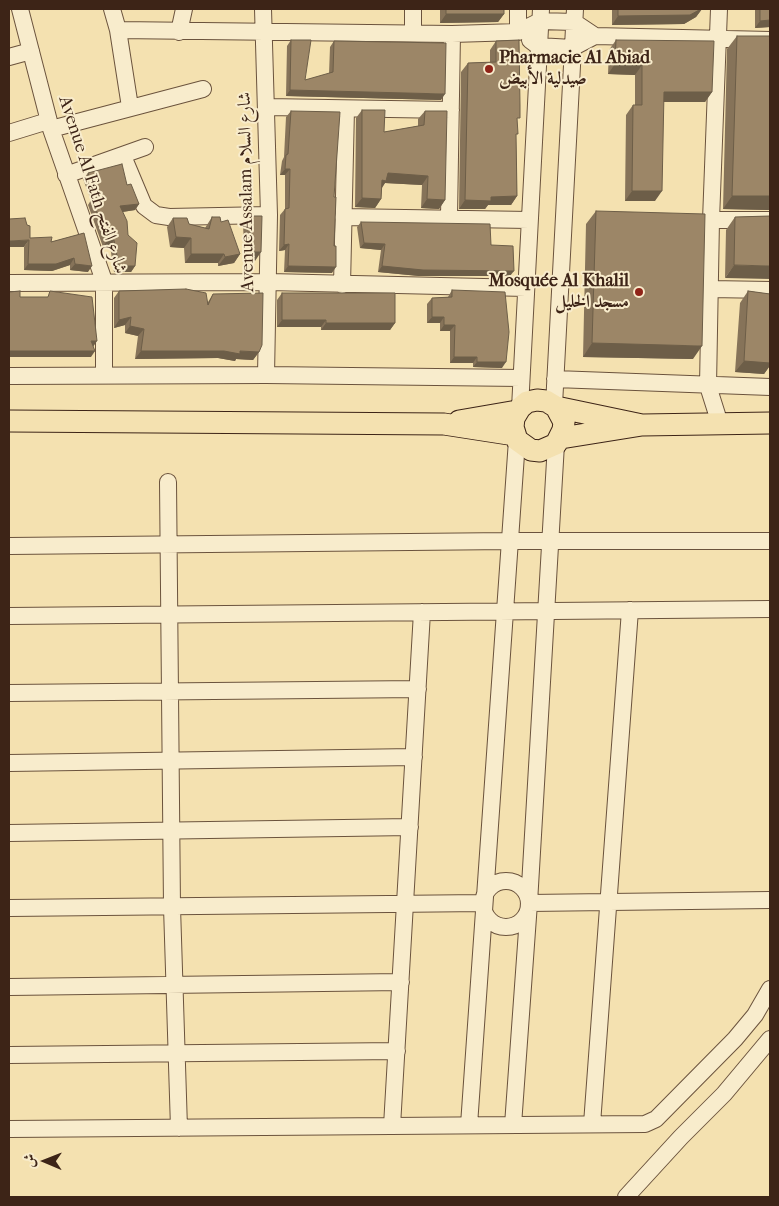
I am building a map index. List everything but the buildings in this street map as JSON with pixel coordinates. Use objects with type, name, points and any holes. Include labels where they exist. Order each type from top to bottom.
[{"type":"main road","points":[[516,438],[514,418],[519,409],[527,402],[537,400],[555,406],[642,425]]},
{"type":"main road","points":[[9,421],[444,424],[516,438],[531,450],[549,449],[558,441],[564,422],[555,406]]},
{"type":"main road","points":[[444,424],[519,409]]},
{"type":"main road","points":[[558,441],[642,425],[770,423]]},
{"type":"street","name":"Avenue Al Fath شارع الفتح","points":[[20,9],[50,125],[104,281],[104,375]]},
{"type":"street","points":[[112,9],[118,30],[130,107]]},
{"type":"street","points":[[179,32],[184,9]]},
{"type":"street","name":"Avenue Assalam شارع السلام","points":[[263,9],[269,215],[266,375]]},
{"type":"street","points":[[413,9],[413,33]]},
{"type":"street","points":[[518,9],[518,32]]},
{"type":"street","points":[[719,9],[711,220],[708,386],[720,424]]},
{"type":"street","points":[[118,30],[452,34],[518,32],[540,15],[574,15],[595,36]]},
{"type":"street","points":[[519,409],[540,15]]},
{"type":"street","points":[[555,406],[574,15]]},
{"type":"street","points":[[518,32],[538,46],[572,48],[595,36],[770,40]]},
{"type":"street","points":[[449,217],[452,34]]},
{"type":"street","points":[[9,57],[31,51]]},
{"type":"street","points":[[9,133],[203,89]]},
{"type":"street","points":[[267,107],[451,110]]},
{"type":"street","points":[[342,285],[346,109]]},
{"type":"street","points":[[66,175],[145,147]]},
{"type":"street","points":[[123,156],[144,206],[156,215],[169,217],[269,215]]},
{"type":"street","points":[[343,217],[449,217],[529,220]]},
{"type":"street","points":[[711,220],[770,220]]},
{"type":"street","points":[[9,283],[104,281],[269,282],[526,288]]},
{"type":"street","points":[[710,289],[770,290]]},
{"type":"street","points":[[9,376],[266,375],[521,378]]},
{"type":"street","points":[[556,379],[770,387]]},
{"type":"street","points":[[469,1125],[516,438]]},
{"type":"street","points":[[513,1125],[558,441]]},
{"type":"street","points":[[168,482],[172,907],[179,1128]]},
{"type":"street","points":[[9,546],[509,540],[551,542],[770,540]]},
{"type":"street","points":[[9,616],[770,609]]},
{"type":"street","points":[[592,1124],[630,610]]},
{"type":"street","points":[[392,1126],[422,612]]},
{"type":"street","points":[[9,693],[418,689]]},
{"type":"street","points":[[9,763],[414,756]]},
{"type":"street","points":[[9,833],[410,826]]},
{"type":"street","points":[[502,881],[510,881],[524,888],[529,903],[525,916],[514,925],[506,927],[493,922],[488,917],[483,903],[489,889],[502,881]]},
{"type":"street","points":[[529,903],[770,900]]},
{"type":"street","points":[[9,908],[483,903]]},
{"type":"street","points":[[9,987],[401,982]]},
{"type":"street","points":[[9,1129],[645,1124],[656,1120],[735,1039],[755,1014],[770,990]]},
{"type":"street","points":[[626,1197],[681,1136],[724,1094],[770,1039]]},
{"type":"street","points":[[9,1055],[396,1051]]},
{"type":"place","name":"Pharmacie Al Abiad صيدلية الأبيض","points":[[489,69]]},
{"type":"place","name":"Mosquée Al Khalil مسجد الخليل","points":[[639,292]]}]
